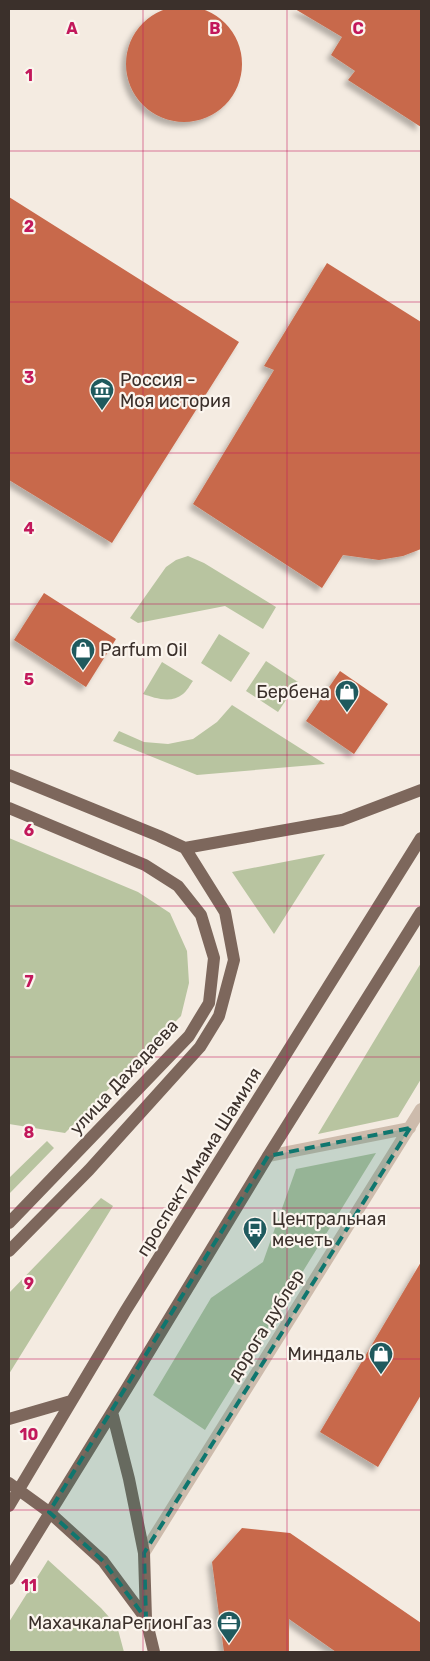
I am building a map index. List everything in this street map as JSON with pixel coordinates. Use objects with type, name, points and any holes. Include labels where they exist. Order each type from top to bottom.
[{"type":"main road","points":[[9,775],[186,848],[342,820],[421,790]]},
{"type":"main road","name":"улица Дахадаева","points":[[9,808],[145,865],[178,886],[201,915],[214,958],[208,1002],[189,1036],[9,1224]]},
{"type":"main road","name":"проспект Имама Шамиля","points":[[9,1506],[14,1487],[71,1401],[421,838]]},
{"type":"main road","name":"улица Дахадаева","points":[[9,1251],[89,1170],[200,1047],[219,1016],[234,960],[225,912],[186,848]]},
{"type":"main road","points":[[9,1578],[268,1156],[421,912]]},
{"type":"main road","points":[[9,1419],[71,1401]]},
{"type":"main road","points":[[112,1412],[129,1479],[144,1553],[146,1619],[154,1652]]},
{"type":"main road","points":[[14,1487],[49,1512],[103,1561],[146,1619]]},
{"type":"street","name":"дорога дублер","points":[[144,1553],[420,1112]]},
{"type":"street","points":[[268,1156],[410,1128]]},
{"type":"highlighted area","points":[[410,1128],[144,1553],[146,1619],[103,1561],[49,1512],[268,1156]]},
{"type":"green space","points":[[188,556],[204,563],[276,607],[263,629],[225,606],[138,623],[130,618],[166,567],[176,560]]},
{"type":"green space","points":[[219,634],[250,653],[231,682],[201,663]]},
{"type":"green space","points":[[266,661],[298,682],[278,712],[246,691]]},
{"type":"green space","points":[[162,662],[193,681],[183,694],[173,699],[163,699],[143,694]]},
{"type":"green space","points":[[232,705],[325,764],[197,775],[113,741],[119,731],[144,742],[168,744],[193,739],[217,722]]},
{"type":"green space","points":[[9,838],[138,892],[170,913],[187,951],[189,983],[181,1016],[65,1133],[9,1124]]},
{"type":"green space","points":[[325,854],[274,934],[232,872]]},
{"type":"green space","points":[[421,963],[421,1079],[398,1117],[318,1134]]},
{"type":"green space","points":[[47,1141],[54,1148],[9,1194],[9,1178]]},
{"type":"green space","points":[[376,1153],[205,1430],[153,1395],[211,1298],[263,1262],[296,1169]]},
{"type":"green space","points":[[101,1198],[113,1206],[9,1374],[9,1293]]},
{"type":"green space","points":[[48,1560],[101,1608],[117,1626],[124,1652],[9,1652],[9,1622]]},
{"type":"building","points":[[184,6],[206,10],[216,15],[225,23],[233,32],[238,42],[242,64],[238,86],[233,96],[225,105],[216,113],[206,118],[184,122],[162,118],[152,113],[143,105],[135,96],[130,86],[126,64],[130,42],[135,32],[143,23],[152,15],[162,10]]},
{"type":"building","points":[[295,9],[421,9],[421,127],[348,80],[355,71],[331,55],[342,37]]},
{"type":"building","name":"Россия - Моя история","points":[[9,197],[239,342],[112,543],[9,480]]},
{"type":"building","points":[[327,263],[421,322],[421,549],[403,556],[379,560],[343,555],[322,588],[193,504],[274,370],[264,366]]},
{"type":"building","points":[[44,593],[116,639],[86,687],[14,640]]},
{"type":"building","name":"Бербена","points":[[340,671],[388,704],[354,754],[306,721]]},
{"type":"building","points":[[421,1262],[421,1395],[378,1467],[320,1432]]},
{"type":"building","points":[[242,1528],[290,1533],[421,1623],[421,1652],[336,1652],[289,1619],[289,1652],[224,1652],[212,1562]]},
{"type":"place","name":"Россия - Моя история","points":[[102,411]]},
{"type":"place","name":"Parfum Oil","points":[[83,671]]},
{"type":"place","name":"Бербена","points":[[347,713]]},
{"type":"place","name":"Центральная мечеть","points":[[255,1250]]},
{"type":"place","name":"Миндаль","points":[[381,1375]]},
{"type":"place","name":"МахачкалаРегионГаз","points":[[229,1644]]}]
